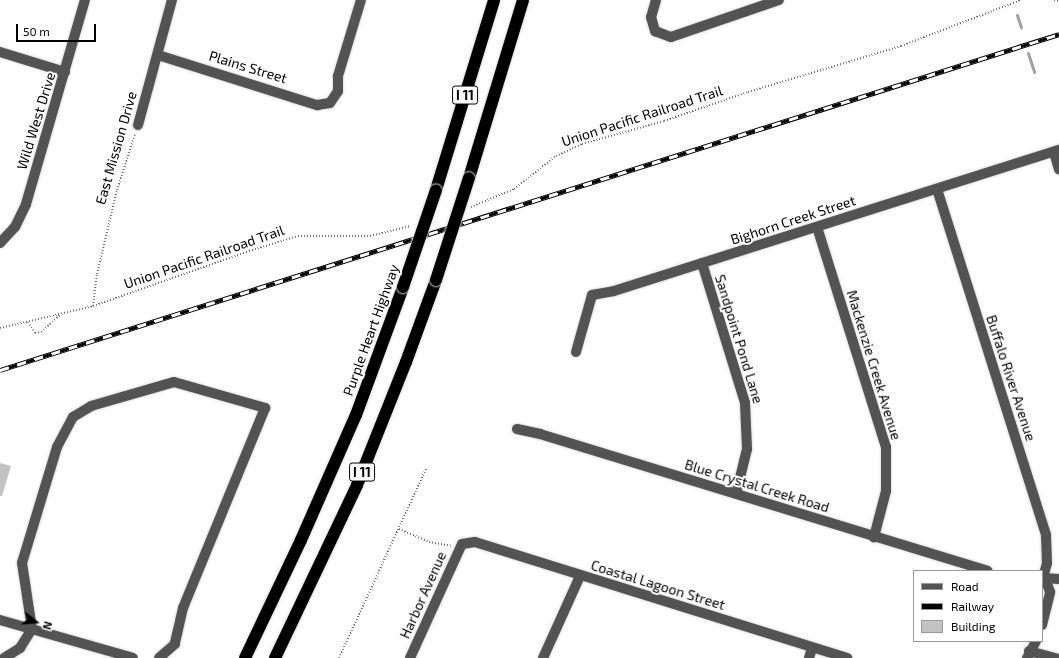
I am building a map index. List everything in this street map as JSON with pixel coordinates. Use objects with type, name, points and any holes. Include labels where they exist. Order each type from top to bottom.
[{"type":"highway","name":"Purple Heart Highway","points":[[245,658],[301,540],[356,415],[403,288],[436,190],[494,0]]},
{"type":"highway","name":"I 11","points":[[275,658],[356,485],[406,362],[436,280],[469,178],[523,0]]},
{"type":"street","name":"Wild West Drive","points":[[0,243],[15,227],[26,204],[65,72],[84,0]]},
{"type":"street","name":"East Mission Drive","points":[[138,125],[172,0]]},
{"type":"street","name":"Plains Street","points":[[158,55],[317,105],[330,103],[338,91],[338,76],[361,0]]},
{"type":"street","points":[[656,0],[651,17],[655,31],[671,37],[780,0]]},
{"type":"street","points":[[0,52],[65,72]]},
{"type":"street","points":[[1056,151],[1059,169]]},
{"type":"street","name":"Bighorn Creek Street","points":[[576,352],[592,295],[614,291],[1056,151]]},
{"type":"street","name":"Buffalo River Avenue","points":[[937,189],[1042,523],[1048,549],[1043,580],[1050,592],[1043,620]]},
{"type":"street","name":"Mackenzie Creek Avenue","points":[[817,227],[886,448],[886,491],[874,537]]},
{"type":"street","name":"Sandpoint Pond Lane","points":[[702,263],[746,403],[747,449],[736,494]]},
{"type":"street","points":[[4,658],[20,648],[32,629],[22,563],[57,447],[73,417],[91,406],[174,382],[265,408],[183,608],[175,644],[159,658]]},
{"type":"street","name":"Blue Crystal Creek Road","points":[[517,429],[540,434],[985,570]]},
{"type":"street","name":"Coastal Lagoon Street","points":[[462,544],[475,542],[846,658]]},
{"type":"street","name":"Harbor Avenue","points":[[410,658],[462,544]]},
{"type":"street","points":[[543,658],[580,576]]},
{"type":"street","points":[[1043,580],[1059,579]]},
{"type":"street","points":[[0,620],[133,658]]},
{"type":"street","points":[[1035,642],[1028,650],[1056,658]]},
{"type":"street","points":[[809,658],[812,648]]},
{"type":"path","name":"Union Pacific Railroad Trail","points":[[468,208],[514,189],[556,156],[582,144],[664,121],[748,92],[901,46],[1021,0]]},
{"type":"path","points":[[1054,0],[1059,1]]},
{"type":"path","name":"East Mission Drive","points":[[93,306],[97,274],[117,190],[138,125]]},
{"type":"path","name":"Union Pacific Railroad Trail","points":[[0,328],[93,306],[249,251],[298,236],[370,236],[416,224]]},
{"type":"path","points":[[28,322],[35,333],[41,332],[61,314]]},
{"type":"path","points":[[339,658],[427,467]]},
{"type":"path","points":[[399,529],[439,545],[449,547],[462,544]]},
{"type":"building","points":[[0,463],[11,466],[2,496],[0,496]]},
{"type":"waterway","points":[[1017,15],[1021,27]]},
{"type":"waterway","points":[[1028,53],[1034,72]]},
{"type":"railway","points":[[0,370],[1059,34]]}]
